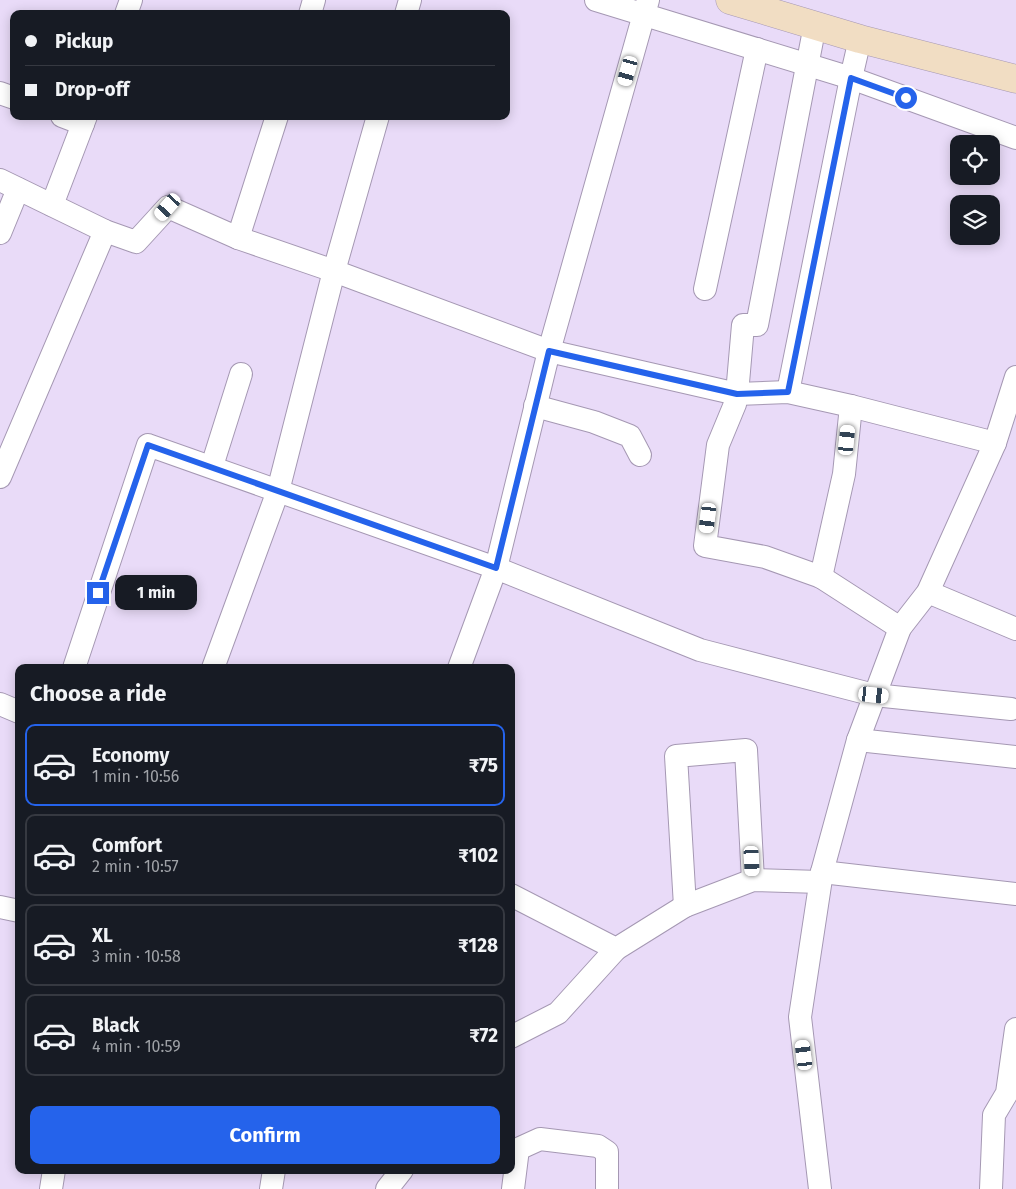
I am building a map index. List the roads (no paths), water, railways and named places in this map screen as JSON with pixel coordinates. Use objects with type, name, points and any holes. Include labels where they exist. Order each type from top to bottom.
[{"type":"street","points":[[596,0],[646,7],[756,49],[851,78],[1016,138]]},
{"type":"street","points":[[730,0],[860,39],[1016,79]]},
{"type":"street","points":[[460,664],[496,568],[549,351],[646,7]]},
{"type":"street","points":[[815,25],[757,325],[743,326],[737,394],[735,404],[718,445],[705,546],[765,557],[821,577],[900,628]]},
{"type":"street","points":[[788,392],[860,39]]},
{"type":"street","points":[[705,290],[756,49]]},
{"type":"street","points":[[52,206],[85,120]]},
{"type":"street","points":[[238,238],[276,120]]},
{"type":"street","points":[[214,664],[278,491],[334,271],[377,120]]},
{"type":"street","points":[[0,233],[9,184],[105,231],[136,242],[168,207],[238,238],[334,271],[549,351],[737,394],[788,392],[995,443]]},
{"type":"street","points":[[0,477],[105,231]]},
{"type":"street","points":[[212,466],[241,374]]},
{"type":"street","points":[[820,1189],[800,1017],[821,877],[858,740],[900,628],[928,592],[995,443],[1016,377]]},
{"type":"street","points":[[535,406],[594,422],[630,436],[640,455]]},
{"type":"street","points":[[821,577],[844,474],[851,406]]},
{"type":"street","points":[[75,664],[148,445],[212,466],[496,568],[700,650],[874,695],[1011,709]]},
{"type":"street","points":[[928,592],[1016,629]]},
{"type":"street","points":[[0,704],[15,710]]},
{"type":"street","points":[[858,740],[1016,758]]},
{"type":"street","points":[[685,906],[676,756],[746,750],[753,880]]},
{"type":"street","points":[[515,1035],[558,1013],[616,949],[685,906],[753,880],[821,877],[1016,894]]},
{"type":"street","points":[[515,897],[616,949]]},
{"type":"street","points":[[0,907],[15,910]]},
{"type":"street","points":[[991,1189],[994,1115],[1007,1093],[1016,1029]]},
{"type":"street","points":[[515,1173],[518,1149],[540,1139],[598,1146],[607,1152],[607,1189]]},
{"type":"street","points":[[51,1189],[53,1174]]},
{"type":"street","points":[[272,1189],[274,1174]]},
{"type":"street","points":[[387,1189],[399,1174]]},
{"type":"street","points":[[513,1189],[515,1174]]}]
